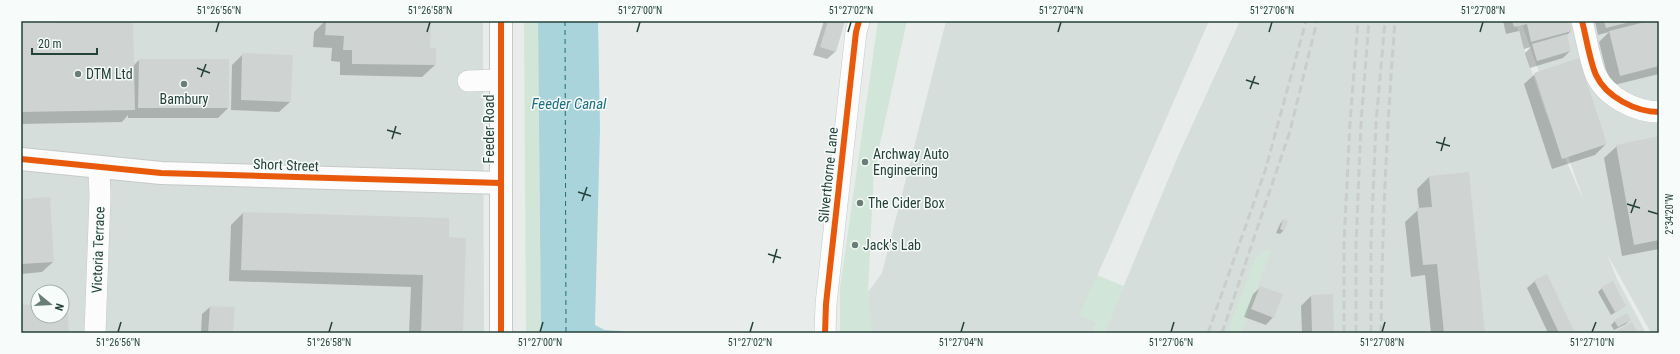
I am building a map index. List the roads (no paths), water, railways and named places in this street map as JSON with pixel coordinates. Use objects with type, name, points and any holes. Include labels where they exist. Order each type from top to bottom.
[{"type":"street","name":"Feeder Road","points":[[501,21],[501,333]]},
{"type":"street","name":"Silverthorne Lane","points":[[825,333],[827,296],[854,47],[859,21]]},
{"type":"street","points":[[1582,21],[1596,75],[1607,90],[1629,106],[1650,112],[1659,112]]},
{"type":"street","points":[[468,81],[501,80]]},
{"type":"street","name":"Short Street","points":[[21,159],[99,168],[168,173],[501,184]]},
{"type":"street","name":"Victoria Terrace","points":[[95,333],[100,197],[99,168]]},
{"type":"water","name":"Feeder Canal","points":[[538,21],[598,21],[600,129],[595,325],[605,330],[621,331],[621,333],[541,333]]},
{"type":"railway","points":[[1208,333],[1265,171],[1306,21]]},
{"type":"railway","points":[[1222,333],[1290,131],[1317,21]]},
{"type":"railway","points":[[1344,333],[1344,243],[1350,123],[1358,21]]},
{"type":"railway","points":[[1356,333],[1356,245],[1361,123],[1369,21]]},
{"type":"railway","points":[[1371,333],[1371,243],[1376,123],[1385,21]]},
{"type":"railway","points":[[1381,333],[1385,177],[1395,21]]},
{"type":"place","name":"DTM Ltd","points":[[78,74]]},
{"type":"place","name":"Bambury","points":[[184,84]]},
{"type":"place","name":"Archway Auto Engineering","points":[[865,162]]},
{"type":"place","name":"The Cider Box","points":[[860,203]]},
{"type":"place","name":"Jack's Lab","points":[[855,245]]}]
